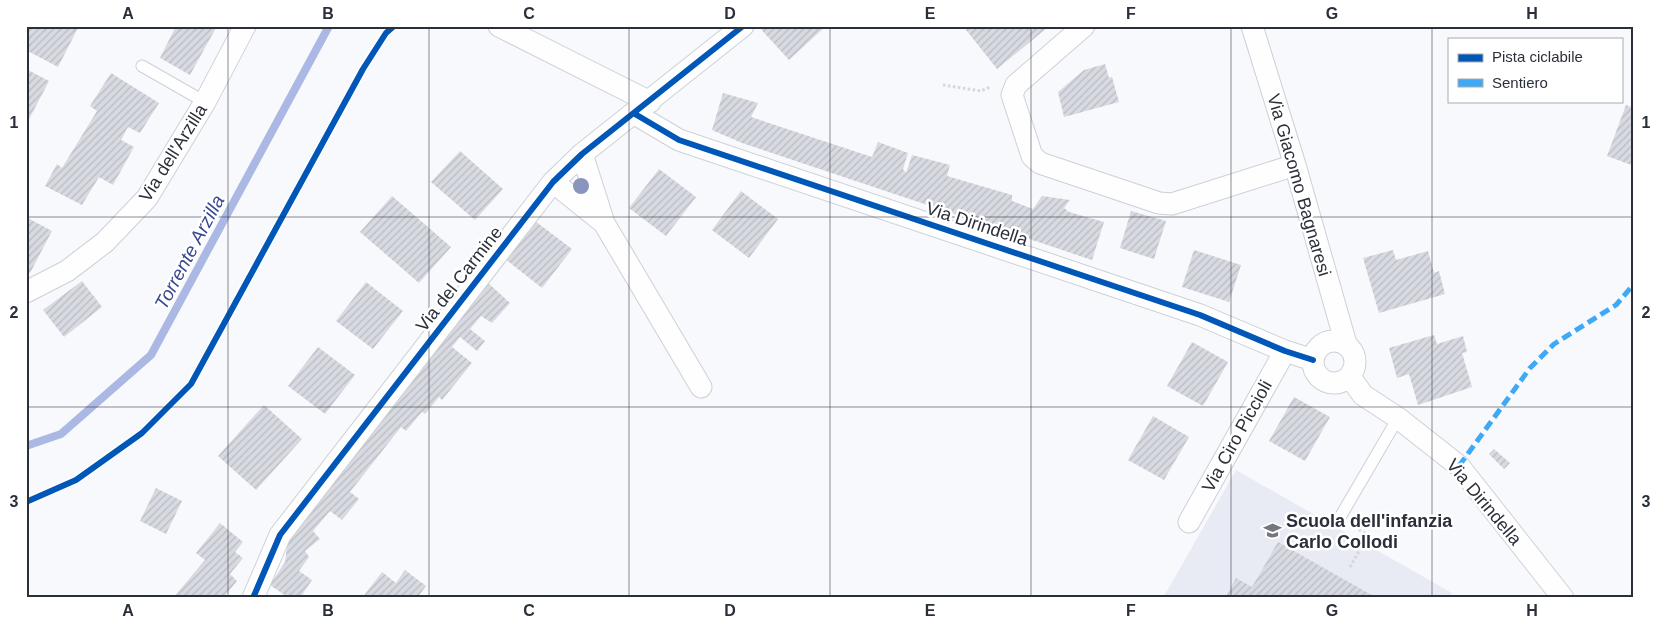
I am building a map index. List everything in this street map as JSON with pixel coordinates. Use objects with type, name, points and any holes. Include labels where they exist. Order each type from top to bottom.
[{"type":"street","name":"Via dell'Arzilla","points":[[26,292],[67,271],[90,254],[105,242],[147,198],[205,102],[245,26]]},
{"type":"street","name":"Via Dirindella","points":[[499,26],[642,108],[679,140],[1200,315],[1285,351],[1313,360]]},
{"type":"street","name":"Via del Carmine","points":[[253,598],[280,535],[553,182],[582,154],[743,26]]},
{"type":"street","points":[[1084,26],[1016,85],[1012,94],[1032,156],[1040,163],[1159,203],[1172,204],[1295,165]]},
{"type":"street","name":"Via Giacomo Bagnaresi","points":[[1252,26],[1295,165],[1346,344]]},
{"type":"street","points":[[582,154],[604,223],[701,387]]},
{"type":"street","points":[[553,182],[604,223]]},
{"type":"street","points":[[1329,341],[1338,341],[1346,344],[1352,349],[1356,364],[1350,377],[1342,382],[1333,384],[1325,382],[1318,376],[1313,360],[1315,351],[1329,341]]},
{"type":"street","name":"Via Ciro Piccioli","points":[[1189,522],[1285,351]]},
{"type":"street","name":"Via Dirindella","points":[[1350,377],[1363,395],[1398,418],[1459,466],[1563,598]]},
{"type":"lane","points":[[142,66],[205,102]]},
{"type":"lane","points":[[1340,518],[1398,418]]},
{"type":"path","points":[[942,85],[982,91],[990,87],[1016,85]]},
{"type":"path","points":[[1340,518],[1368,535],[1350,566]]},
{"type":"shaded area","name":"Scuola dell'infanzia Carlo Collodi","points":[[1236,470],[1452,593],[1449,598],[1163,598]]},
{"type":"building","points":[[29,26],[79,26],[58,67],[26,50],[26,31]]},
{"type":"building","points":[[176,26],[217,26],[190,75],[160,58]]},
{"type":"building","points":[[758,26],[826,26],[789,60]]},
{"type":"building","points":[[963,26],[1045,26],[1047,28],[997,69]]},
{"type":"building","points":[[1105,64],[1109,78],[1112,77],[1119,102],[1064,117],[1058,92],[1084,70]]},
{"type":"building","points":[[26,69],[49,81],[26,125]]},
{"type":"building","points":[[111,73],[159,103],[140,133],[128,127],[121,140],[134,147],[113,185],[99,177],[82,205],[45,186],[57,164],[62,168],[97,111],[90,106]]},
{"type":"building","points":[[723,93],[758,103],[751,117],[872,157],[878,142],[908,153],[903,169],[906,173],[912,155],[950,165],[947,176],[1012,195],[1012,201],[1033,209],[1042,196],[1070,200],[1064,208],[1069,212],[1104,222],[1092,260],[742,143],[712,130]]},
{"type":"building","points":[[1626,105],[1634,108],[1634,166],[1607,156]]},
{"type":"building","points":[[460,151],[503,189],[475,220],[431,182]]},
{"type":"building","points":[[659,169],[696,197],[666,236],[629,208]]},
{"type":"building","points":[[741,191],[778,219],[749,258],[712,230]]},
{"type":"building","points":[[392,196],[451,247],[419,283],[360,232]]},
{"type":"building","points":[[1131,211],[1166,221],[1154,259],[1120,248]]},
{"type":"building","points":[[26,217],[52,231],[30,273],[26,271]]},
{"type":"building","points":[[535,221],[572,249],[542,288],[505,259]]},
{"type":"building","points":[[1194,250],[1241,265],[1229,302],[1182,287]]},
{"type":"building","points":[[1393,250],[1396,260],[1428,251],[1434,273],[1439,271],[1445,294],[1379,313],[1363,258]]},
{"type":"building","points":[[82,281],[102,307],[64,337],[43,310]]},
{"type":"building","points":[[486,281],[510,303],[492,323],[481,316],[470,329],[485,341],[477,351],[460,337],[452,347],[472,363],[442,400],[439,397],[425,414],[422,412],[406,431],[401,427],[350,492],[359,499],[342,520],[330,511],[313,531],[320,539],[305,551],[309,557],[299,571],[312,580],[300,598],[289,598],[270,585],[285,562],[288,539]]},
{"type":"building","points":[[366,282],[403,311],[373,349],[336,321]]},
{"type":"building","points":[[1434,335],[1437,344],[1463,336],[1467,352],[1462,353],[1472,387],[1418,405],[1409,374],[1397,378],[1389,348]]},
{"type":"building","points":[[1192,342],[1228,362],[1203,406],[1167,386]]},
{"type":"building","points":[[318,347],[355,375],[325,414],[288,386]]},
{"type":"building","points":[[1294,397],[1330,417],[1305,461],[1269,441]]},
{"type":"building","points":[[264,405],[302,439],[256,490],[218,456]]},
{"type":"building","points":[[1153,416],[1189,437],[1164,480],[1128,460]]},
{"type":"building","points":[[1494,449],[1510,463],[1504,469],[1489,454]]},
{"type":"building","points":[[156,488],[182,501],[166,534],[140,521]]},
{"type":"building","points":[[220,523],[243,542],[235,552],[243,558],[230,574],[237,581],[223,598],[173,598],[205,560],[196,553]]},
{"type":"building","points":[[1278,542],[1377,598],[1225,598],[1236,578],[1252,587]]},
{"type":"building","points":[[405,570],[426,586],[417,598],[362,598],[382,572],[396,583]]},
{"type":"waterway","name":"Torrente Arzilla","points":[[26,446],[61,434],[151,355],[329,26]]},
{"type":"marked path","points":[[1459,466],[1530,368],[1554,344],[1616,305],[1634,284]]},
{"type":"cycle path","points":[[26,502],[76,480],[142,433],[191,384],[363,69],[386,33],[394,26]]},
{"type":"cycle path","points":[[253,598],[280,535],[553,182],[582,154],[743,26]]},
{"type":"cycle path","points":[[635,114],[679,140],[1200,315],[1285,351],[1313,360]]},
{"type":"place","name":"Scuola dell'infanzia Carlo Collodi","points":[[1272,531]]}]
